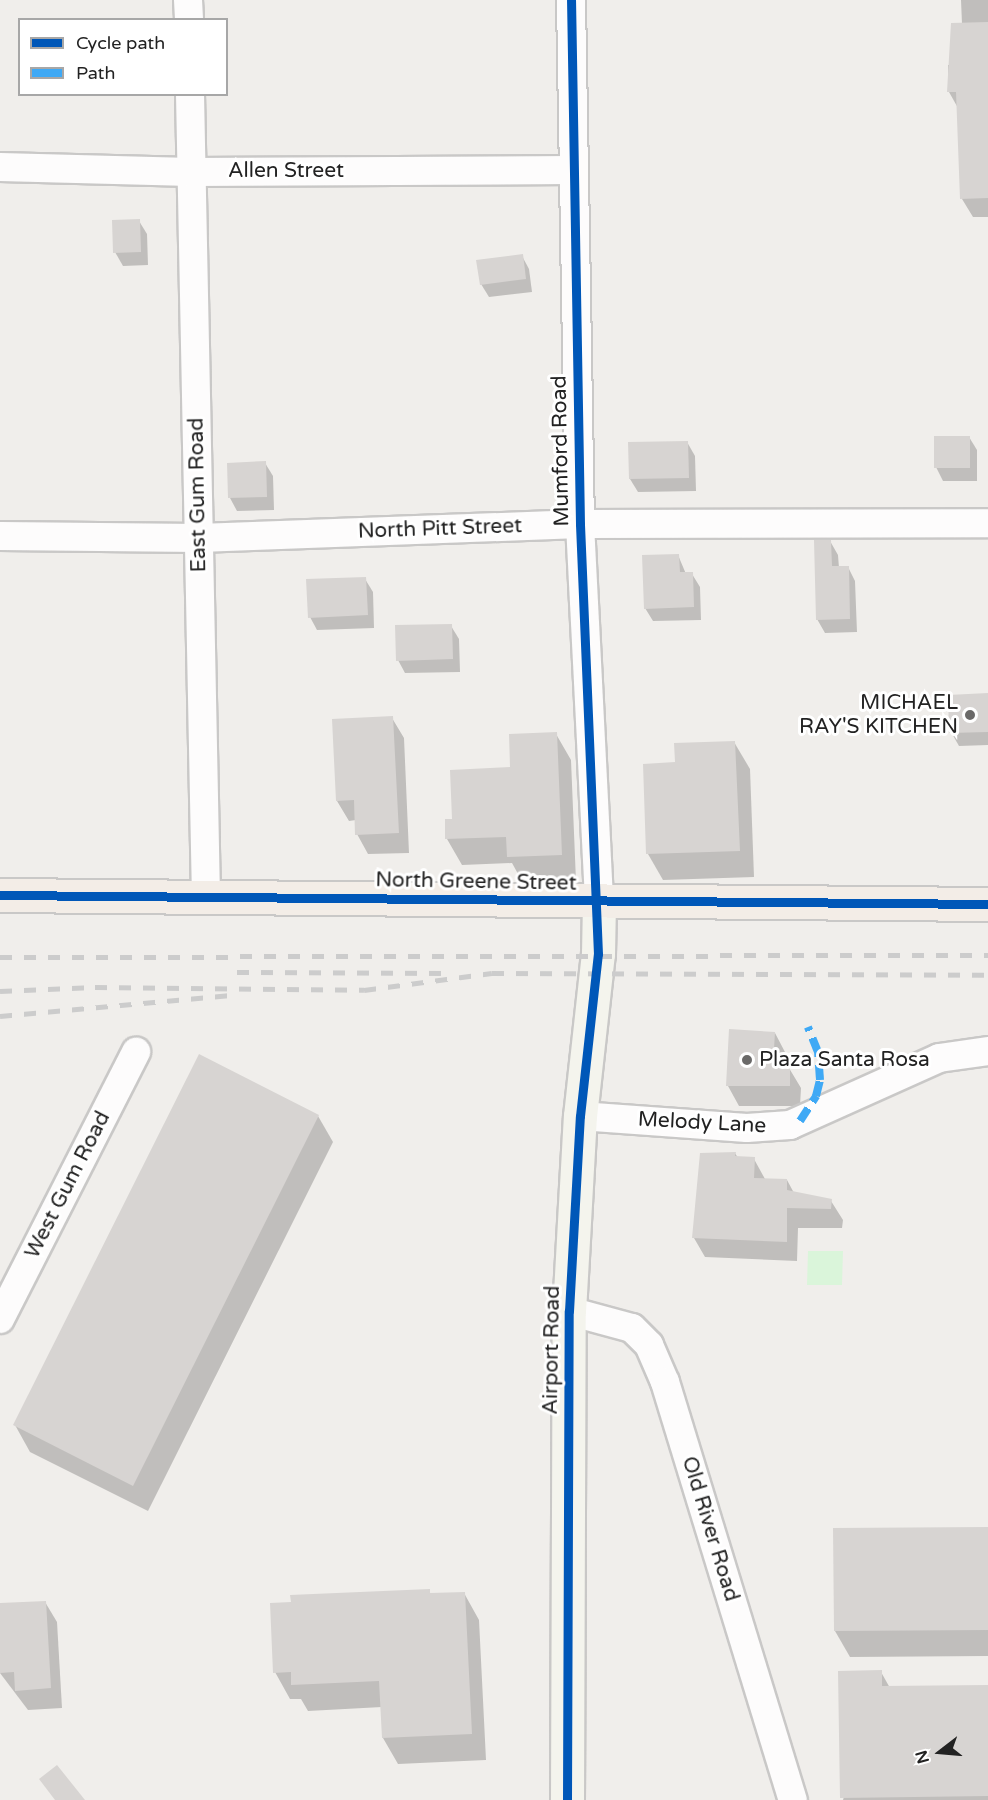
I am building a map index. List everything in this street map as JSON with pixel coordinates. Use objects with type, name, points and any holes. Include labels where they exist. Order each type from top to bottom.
[{"type":"main road","name":"North Greene Street","points":[[0,895],[988,904]]},
{"type":"street","points":[[189,0],[189,18]]},
{"type":"street","name":"Mumford Road","points":[[571,0],[580,524],[598,902]]},
{"type":"street","name":"East Gum Road","points":[[190,96],[206,896]]},
{"type":"street","name":"Allen Street","points":[[0,167],[191,172],[573,170]]},
{"type":"street","name":"North Pitt Street","points":[[0,536],[199,538],[580,524],[988,523]]},
{"type":"street","name":"Airport Road","points":[[567,1800],[569,1311],[580,1116],[598,954],[598,902]]},
{"type":"street","name":"Melody Lane","points":[[580,1116],[747,1128],[790,1125],[939,1058],[988,1051]]},
{"type":"street","name":"West Gum Road","points":[[0,1319],[136,1052]]},
{"type":"street","name":"Old River Road","points":[[569,1311],[632,1328],[649,1345],[665,1382],[793,1800]]},
{"type":"green space","points":[[808,1251],[843,1251],[842,1285],[807,1285]]},
{"type":"building","points":[[988,22],[988,198],[960,199],[956,92],[947,92],[951,23]]},
{"type":"building","points":[[140,219],[141,252],[113,253],[112,220]]},
{"type":"building","points":[[523,254],[526,279],[480,285],[476,260]]},
{"type":"building","points":[[934,436],[970,436],[970,468],[934,468]]},
{"type":"building","points":[[688,441],[689,478],[629,479],[628,442]]},
{"type":"building","points":[[266,461],[267,497],[228,498],[227,463]]},
{"type":"building","points":[[814,540],[831,540],[832,566],[849,566],[850,619],[816,620]]},
{"type":"building","points":[[679,554],[680,572],[693,572],[694,607],[644,609],[642,555]]},
{"type":"building","points":[[366,577],[368,615],[308,618],[306,579]]},
{"type":"building","points":[[452,624],[453,659],[396,661],[395,625]]},
{"type":"building","points":[[988,693],[988,732],[949,733],[948,695]]},
{"type":"building","points":[[393,716],[399,833],[355,835],[354,800],[336,801],[332,719]]},
{"type":"building","points":[[557,732],[562,855],[507,857],[506,837],[445,839],[445,819],[452,819],[450,770],[510,767],[509,734]]},
{"type":"building","points":[[735,741],[740,851],[646,854],[643,764],[675,762],[674,743]]},
{"type":"building","points":[[729,1029],[775,1032],[773,1066],[790,1067],[790,1086],[726,1086]]},
{"type":"building","points":[[199,1054],[319,1115],[133,1486],[13,1425]]},
{"type":"building","points":[[736,1152],[735,1156],[755,1157],[754,1178],[787,1179],[787,1190],[832,1199],[831,1209],[787,1208],[787,1242],[692,1238],[700,1153]]},
{"type":"building","points":[[988,1527],[988,1630],[834,1631],[833,1528]]},
{"type":"building","points":[[430,1589],[430,1593],[465,1592],[472,1734],[382,1738],[379,1681],[291,1685],[291,1672],[273,1673],[270,1603],[291,1602],[290,1595]]},
{"type":"building","points":[[46,1601],[51,1688],[15,1691],[14,1672],[0,1673],[0,1603]]},
{"type":"building","points":[[882,1670],[882,1686],[988,1685],[988,1796],[840,1798],[838,1671]]},
{"type":"building","points":[[57,1765],[85,1800],[55,1800],[39,1779]]},
{"type":"railway","points":[[0,957],[988,955]]},
{"type":"railway","points":[[237,972],[444,973]]},
{"type":"railway","points":[[0,991],[95,987],[364,990],[492,973],[988,975]]},
{"type":"railway","points":[[0,1016],[231,995]]},
{"type":"marked path","points":[[800,1121],[816,1096],[820,1080],[818,1052],[808,1027]]},
{"type":"cycle path","points":[[567,1800],[569,1311],[580,1116],[598,954],[580,524],[571,0]]},
{"type":"cycle path","points":[[0,895],[988,904]]},
{"type":"place","name":"MICHAEL RAY'S KITCHEN","points":[[970,715]]},
{"type":"place","name":"Plaza Santa Rosa","points":[[747,1060]]}]
